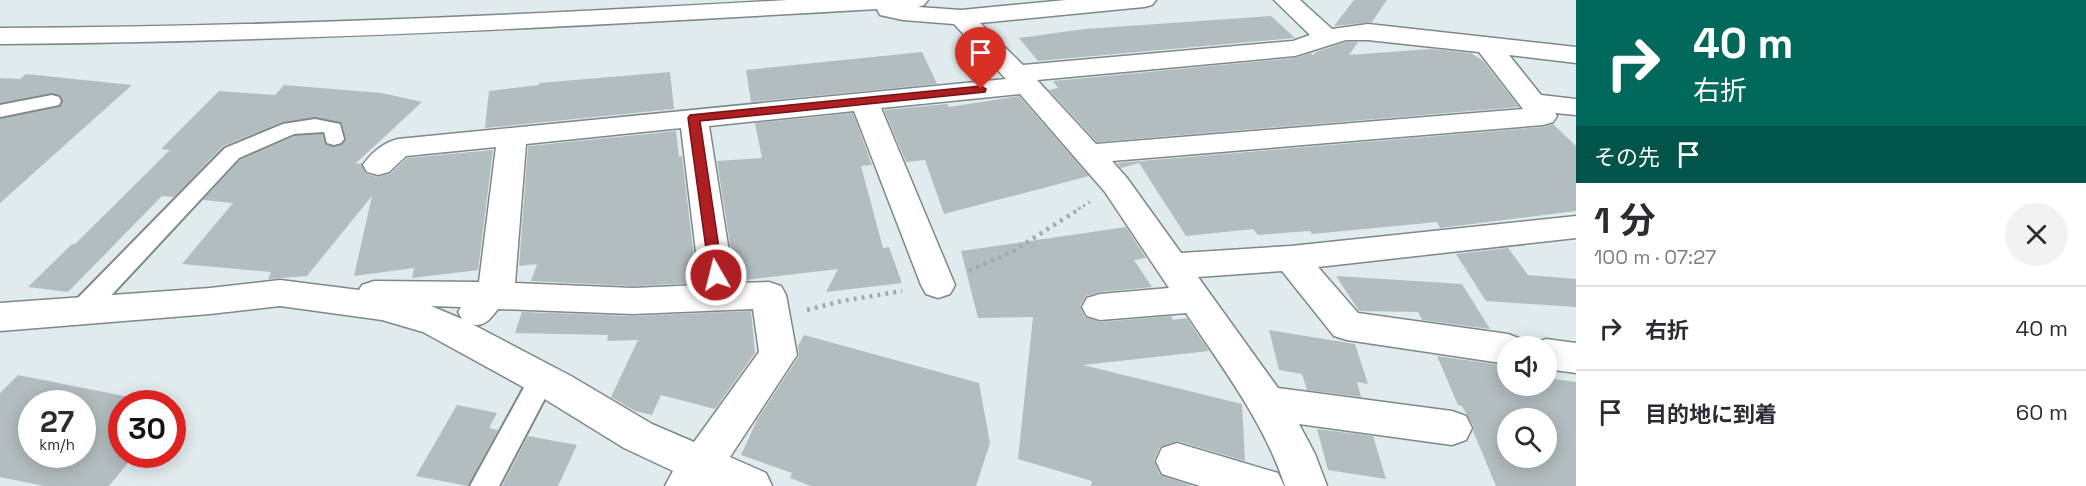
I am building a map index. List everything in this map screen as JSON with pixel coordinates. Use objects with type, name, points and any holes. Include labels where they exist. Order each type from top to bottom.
[{"type":"street","points":[[0,36],[150,35],[598,18],[915,0]]},
{"type":"street","points":[[872,4],[903,13],[961,17],[1144,0]]},
{"type":"street","points":[[1286,0],[1328,38]]},
{"type":"street","points":[[961,17],[1022,79],[1116,185],[1267,403],[1295,454],[1306,486]]},
{"type":"street","points":[[378,165],[398,148],[864,101],[1022,79],[1295,48],[1344,33],[1368,32],[1576,55]]},
{"type":"street","points":[[1089,154],[1543,116],[1487,45]]},
{"type":"street","points":[[864,101],[938,285]]},
{"type":"street","points":[[1533,103],[1576,107]]},
{"type":"street","points":[[694,118],[718,297]]},
{"type":"street","points":[[476,342],[471,319],[498,283],[512,136]]},
{"type":"street","points":[[1173,266],[1291,258],[1576,227]]},
{"type":"street","points":[[1291,258],[1347,327],[1497,347]]},
{"type":"street","points":[[0,317],[210,301],[280,293],[382,307],[435,321],[476,342],[638,436],[694,475],[751,486]]},
{"type":"street","points":[[334,302],[346,296],[424,293],[633,301],[769,295],[778,355],[694,475]]},
{"type":"street","points":[[1100,308],[1196,299]]},
{"type":"street","points":[[1557,355],[1576,358]]},
{"type":"street","points":[[1267,403],[1452,428]]},
{"type":"street","points":[[1177,460],[1263,486]]},
{"type":"lane","points":[[0,111],[14,107],[39,106],[52,101]]},
{"type":"lane","points":[[83,309],[232,153],[290,128],[315,124],[333,128],[334,139]]},
{"type":"lane","points":[[484,486],[542,379]]},
{"type":"building","points":[[1354,0],[1387,0],[1372,22],[1334,26]]},
{"type":"building","points":[[1271,16],[1295,38],[1038,61],[1019,38],[1085,29]]},
{"type":"building","points":[[1346,42],[1358,42],[1349,55],[1431,49],[1471,53],[1483,61],[1519,107],[1097,142],[1049,90],[1058,88],[1053,81],[1295,58],[1311,53],[1313,55]]},
{"type":"building","points":[[922,52],[937,84],[751,102],[746,70]]},
{"type":"building","points":[[670,72],[674,109],[485,128],[489,91],[539,85],[539,83]]},
{"type":"building","points":[[26,74],[132,85],[0,203],[0,119],[59,107],[63,102],[60,95],[52,93],[0,103],[0,78],[20,79]]},
{"type":"building","points":[[284,85],[382,93],[422,102],[355,164],[362,163],[366,174],[377,177],[390,174],[407,158],[493,150],[478,270],[412,278],[414,268],[354,276],[372,196],[307,276],[268,279],[271,272],[182,264],[233,203],[203,200],[240,160],[295,136],[322,134],[326,145],[335,147],[343,144],[346,138],[342,123],[315,117],[282,122],[223,146],[174,197],[162,196],[68,292],[28,287],[170,150],[161,149],[219,91],[275,95]]},
{"type":"building","points":[[1019,96],[1089,176],[944,214],[925,160],[906,162],[884,110],[947,104],[949,107]]},
{"type":"building","points":[[853,113],[872,165],[861,166],[883,248],[889,247],[902,283],[826,292],[838,269],[736,281],[717,161],[762,158],[755,123]]},
{"type":"building","points":[[1553,124],[1576,146],[1576,211],[1440,228],[1437,222],[1312,234],[1310,231],[1258,235],[1253,229],[1186,236],[1139,163],[1121,168],[1117,163],[1543,127]]},
{"type":"building","points":[[676,131],[679,157],[682,156],[697,283],[633,286],[531,281],[537,264],[519,266],[528,146]]},
{"type":"building","points":[[1126,227],[1146,258],[1134,260],[1152,287],[1100,292],[1086,296],[1080,306],[1085,317],[1100,322],[1171,316],[1173,320],[1187,318],[1209,351],[1083,365],[1242,404],[1245,461],[1178,441],[1160,447],[1154,460],[1160,475],[1193,486],[1091,486],[1092,481],[1018,459],[1033,317],[978,318],[961,251]]},
{"type":"building","points":[[1508,248],[1528,275],[1576,279],[1576,307],[1486,301],[1456,254]]},
{"type":"building","points":[[1336,276],[1462,284],[1490,329],[1422,320],[1418,312],[1359,311]]},
{"type":"building","points":[[751,311],[755,353],[715,409],[661,395],[652,415],[635,411],[611,397],[638,340],[607,341],[608,335],[515,333],[522,312],[633,316]]},
{"type":"building","points":[[1269,330],[1355,344],[1368,384],[1357,382],[1361,397],[1307,390],[1302,374],[1279,370]]},
{"type":"building","points":[[804,335],[979,383],[990,443],[976,486],[811,486],[790,478],[792,473],[741,455],[757,420],[799,356],[798,346]]},
{"type":"building","points":[[1437,356],[1497,364],[1497,396],[1557,396],[1557,379],[1576,382],[1576,486],[1496,486],[1473,431],[1474,427],[1462,406],[1458,405]]},
{"type":"building","points":[[18,375],[94,390],[18,390],[18,468],[96,468],[96,390],[108,393],[108,468],[124,468],[109,486],[44,486],[0,477],[0,393]]},
{"type":"building","points":[[457,405],[497,413],[489,428],[498,430],[468,486],[416,476]]},
{"type":"building","points":[[1317,429],[1373,436],[1386,479],[1328,470]]},
{"type":"building","points":[[528,436],[577,445],[558,486],[502,486]]},
{"type":"route","points":[[716,275],[694,118],[981,89]]}]
